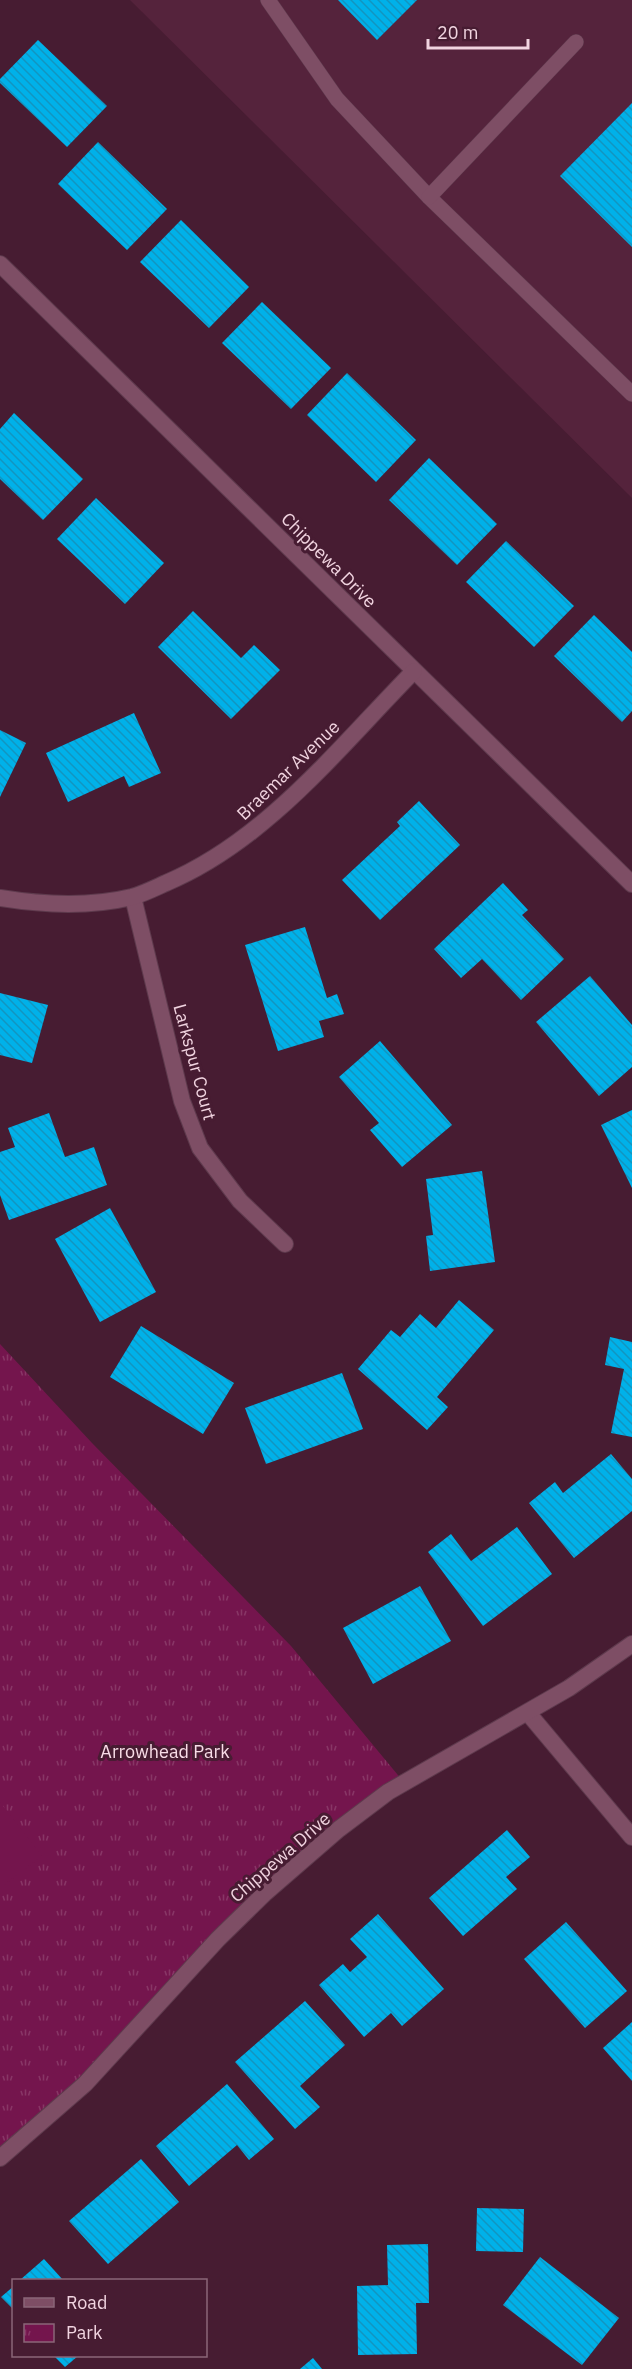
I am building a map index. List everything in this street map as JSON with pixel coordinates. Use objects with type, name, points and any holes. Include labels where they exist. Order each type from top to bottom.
[{"type":"street","name":"Chippewa Drive","points":[[0,264],[632,884]]},
{"type":"street","name":"Braemar Avenue","points":[[0,898],[59,903],[97,903],[133,897],[181,877],[220,856],[262,826],[414,671]]},
{"type":"street","name":"Larkspur Court","points":[[133,897],[182,1101],[200,1148],[240,1202],[285,1244]]},
{"type":"street","name":"Chippewa Drive","points":[[0,2158],[92,2076],[218,1939],[264,1894],[339,1829],[388,1792],[591,1675],[632,1644]]},
{"type":"street","points":[[528,1713],[632,1837]]},
{"type":"lane","points":[[268,0],[337,99],[429,197],[632,394]]},
{"type":"lane","points":[[429,197],[576,42]]},
{"type":"shaded area","points":[[130,0],[632,0],[632,498]]},
{"type":"green space","name":"Arrowhead Park","points":[[0,1344],[92,1443],[291,1646],[402,1780],[345,1817],[0,2155]]},
{"type":"green space","points":[[0,1802],[42,1856],[0,1888]]},
{"type":"building","points":[[338,0],[417,0],[377,40]]},
{"type":"building","points":[[38,40],[107,106],[67,147],[0,83],[0,79]]},
{"type":"building","points":[[632,103],[632,247],[560,176]]},
{"type":"building","points":[[98,142],[167,209],[127,250],[58,184]]},
{"type":"building","points":[[181,220],[249,287],[209,328],[140,262]]},
{"type":"building","points":[[262,302],[331,368],[291,409],[222,343]]},
{"type":"building","points":[[347,373],[416,440],[376,482],[307,415]]},
{"type":"building","points":[[14,413],[83,479],[43,520],[0,479],[0,429]]},
{"type":"building","points":[[429,458],[497,524],[457,565],[389,500]]},
{"type":"building","points":[[96,498],[164,563],[125,604],[57,539]]},
{"type":"building","points":[[506,541],[574,606],[534,647],[466,582]]},
{"type":"building","points":[[193,611],[241,658],[254,645],[280,670],[231,719],[158,647]]},
{"type":"building","points":[[594,615],[632,652],[632,711],[622,722],[554,656]]},
{"type":"building","points":[[134,713],[161,773],[129,787],[124,776],[68,802],[46,753]]},
{"type":"building","points":[[0,730],[26,743],[0,797]]},
{"type":"building","points":[[419,801],[460,845],[380,920],[342,880],[400,826],[397,822]]},
{"type":"building","points":[[503,883],[528,910],[522,915],[564,959],[521,1000],[482,959],[461,978],[434,949]]},
{"type":"building","points":[[305,927],[327,998],[337,994],[344,1014],[319,1021],[324,1037],[278,1051],[245,945]]},
{"type":"building","points":[[590,976],[632,1025],[632,1067],[599,1096],[536,1022]]},
{"type":"building","points":[[0,993],[48,1005],[32,1063],[0,1055]]},
{"type":"building","points":[[380,1041],[452,1125],[402,1167],[370,1130],[379,1123],[339,1077]]},
{"type":"building","points":[[632,1110],[632,1188],[601,1125]]},
{"type":"building","points":[[49,1113],[65,1157],[94,1147],[107,1185],[9,1220],[0,1195],[0,1152],[15,1147],[8,1128]]},
{"type":"building","points":[[482,1171],[495,1262],[430,1271],[426,1236],[433,1235],[426,1179]]},
{"type":"building","points":[[110,1208],[156,1292],[100,1322],[55,1239]]},
{"type":"building","points":[[459,1300],[494,1330],[437,1397],[448,1407],[427,1430],[358,1369],[391,1330],[400,1337],[420,1314],[436,1328]]},
{"type":"building","points":[[141,1326],[234,1383],[203,1434],[110,1377]]},
{"type":"building","points":[[610,1337],[632,1342],[632,1437],[611,1433],[624,1369],[605,1365]]},
{"type":"building","points":[[342,1373],[363,1429],[266,1464],[245,1408]]},
{"type":"building","points":[[611,1454],[632,1479],[632,1511],[574,1558],[529,1503],[555,1482],[563,1493]]},
{"type":"building","points":[[517,1527],[552,1574],[483,1626],[428,1552],[451,1534],[471,1561]]},
{"type":"building","points":[[420,1586],[451,1641],[373,1684],[343,1628]]},
{"type":"building","points":[[507,1830],[530,1857],[506,1877],[517,1889],[463,1936],[429,1898]]},
{"type":"building","points":[[378,1914],[444,1989],[402,2026],[391,2013],[364,2037],[319,1985],[343,1964],[350,1972],[367,1957],[350,1939]]},
{"type":"building","points":[[566,1922],[627,1991],[585,2028],[524,1959]]},
{"type":"building","points":[[305,2001],[345,2045],[300,2086],[320,2107],[295,2129],[235,2062]]},
{"type":"building","points":[[632,2022],[632,2081],[603,2048]]},
{"type":"building","points":[[227,2084],[274,2139],[249,2160],[237,2145],[189,2186],[156,2146]]},
{"type":"building","points":[[141,2159],[179,2202],[108,2264],[69,2221]]},
{"type":"building","points":[[477,2208],[524,2209],[523,2252],[476,2251]]},
{"type":"building","points":[[428,2244],[429,2303],[416,2303],[417,2354],[358,2355],[357,2286],[388,2285],[387,2245]]},
{"type":"building","points":[[540,2257],[619,2318],[582,2365],[503,2305]]},
{"type":"building","points":[[44,2259],[62,2279],[21,2279]]},
{"type":"building","points":[[12,2288],[12,2308],[1,2297]]},
{"type":"building","points":[[55,2357],[77,2357],[65,2367]]},
{"type":"building","points":[[313,2358],[322,2369],[300,2369]]}]
